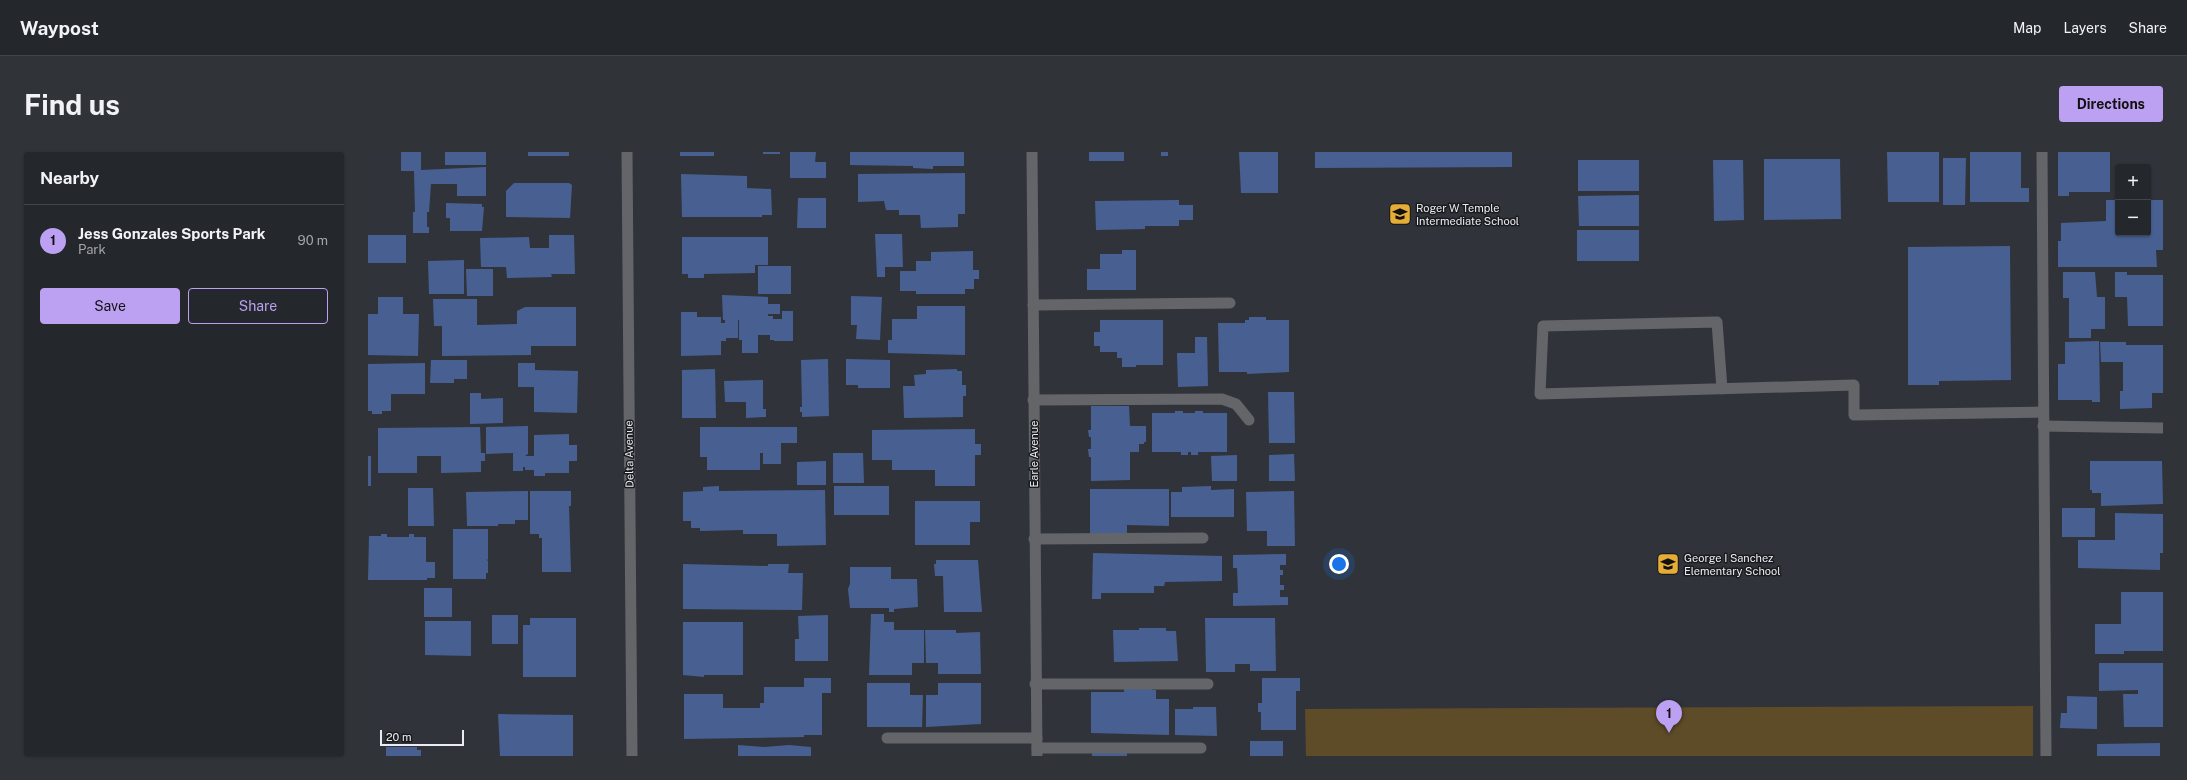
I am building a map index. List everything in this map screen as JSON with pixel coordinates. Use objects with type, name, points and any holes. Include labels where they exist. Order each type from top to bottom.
[{"type":"street","name":"Delta Avenue","points":[[626,152],[632,756]]},
{"type":"street","name":"Earle Avenue","points":[[1032,152],[1035,684],[1037,747]]},
{"type":"street","points":[[2042,152],[2046,756]]},
{"type":"street","points":[[1033,305],[1230,303]]},
{"type":"street","points":[[1722,389],[1717,322],[1543,326],[1540,394],[1722,389],[1854,385],[1854,415],[2043,412]]},
{"type":"street","points":[[1033,400],[1222,399],[1236,404],[1249,420]]},
{"type":"street","points":[[2043,426],[2163,428]]},
{"type":"street","points":[[1034,539],[1203,538]]},
{"type":"street","points":[[1035,684],[1208,684]]},
{"type":"street","points":[[887,738],[1037,747],[1201,748]]},
{"type":"shaded area","points":[[2033,706],[2033,756],[1306,756],[1305,709]]},
{"type":"building","points":[[401,152],[421,152],[421,170],[486,167],[486,196],[457,196],[457,184],[431,184],[429,212],[427,212],[427,227],[429,227],[429,233],[413,233],[413,212],[415,212],[414,171],[401,171]]},
{"type":"building","points":[[445,152],[486,152],[486,165],[445,165]]},
{"type":"building","points":[[528,152],[569,152],[569,156],[528,156]]},
{"type":"building","points":[[680,152],[714,152],[714,156],[680,156]]},
{"type":"building","points":[[763,152],[780,152],[780,154],[763,154]]},
{"type":"building","points":[[790,152],[816,152],[815,162],[826,162],[826,178],[790,178]]},
{"type":"building","points":[[850,152],[964,152],[964,166],[933,166],[933,169],[913,168],[913,166],[850,165]]},
{"type":"building","points":[[1089,152],[1124,152],[1124,161],[1089,161]]},
{"type":"building","points":[[1161,152],[1168,152],[1168,156],[1161,156]]},
{"type":"building","points":[[1239,152],[1278,152],[1278,193],[1241,193]]},
{"type":"building","points":[[1315,152],[1512,152],[1512,167],[1315,168]]},
{"type":"building","points":[[1887,152],[1939,152],[1939,202],[1888,202]]},
{"type":"building","points":[[1970,152],[2021,152],[2021,188],[2029,188],[2029,202],[1970,202]]},
{"type":"building","points":[[2058,152],[2110,152],[2110,192],[2069,192],[2069,196],[2058,196]]},
{"type":"building","points":[[1943,158],[1966,158],[1965,205],[1943,205]]},
{"type":"building","points":[[1764,159],[1840,159],[1841,219],[1764,220]]},
{"type":"building","points":[[1578,160],[1639,160],[1639,191],[1578,191]]},
{"type":"building","points":[[1713,160],[1743,160],[1744,220],[1714,221]]},
{"type":"building","points":[[965,173],[965,214],[958,214],[958,227],[921,228],[920,215],[899,215],[899,210],[886,210],[884,201],[858,202],[858,174]]},
{"type":"building","points":[[681,174],[747,176],[747,188],[771,189],[772,215],[762,215],[762,217],[682,217]]},
{"type":"building","points":[[514,183],[569,183],[572,185],[570,218],[506,217],[506,191]]},
{"type":"building","points":[[1639,195],[1639,226],[1579,226],[1578,196]]},
{"type":"building","points":[[798,198],[826,198],[826,228],[797,228]]},
{"type":"building","points":[[1179,200],[1179,205],[1193,205],[1193,220],[1179,220],[1179,226],[1145,226],[1145,229],[1096,230],[1095,201]]},
{"type":"building","points":[[2106,200],[2115,200],[2115,236],[2151,236],[2151,200],[2163,200],[2163,250],[2156,250],[2157,267],[2058,267],[2058,241],[2061,241],[2061,223],[2106,221]]},
{"type":"building","points":[[446,203],[482,204],[482,207],[484,207],[482,231],[450,231],[450,218],[446,218]]},
{"type":"building","points":[[1577,230],[1639,230],[1639,261],[1577,261]]},
{"type":"building","points":[[875,234],[902,234],[903,267],[885,267],[885,277],[877,277]]},
{"type":"building","points":[[368,235],[406,235],[406,263],[368,263]]},
{"type":"building","points":[[549,235],[574,235],[575,274],[551,274],[552,277],[507,278],[506,267],[481,267],[480,238],[529,237],[530,248],[549,248]]},
{"type":"building","points":[[682,237],[768,237],[768,265],[755,265],[755,273],[704,274],[704,278],[688,278],[688,274],[682,274]]},
{"type":"building","points":[[2010,246],[2011,380],[1939,381],[1939,385],[1908,385],[1908,247]]},
{"type":"building","points":[[1122,250],[1136,250],[1136,290],[1087,290],[1087,269],[1100,269],[1100,254],[1122,254]]},
{"type":"building","points":[[973,251],[973,270],[979,270],[979,279],[974,279],[974,289],[965,289],[965,294],[916,294],[916,291],[900,291],[900,271],[916,271],[916,261],[931,261],[931,252]]},
{"type":"building","points":[[464,260],[464,294],[429,294],[428,261]]},
{"type":"building","points":[[758,266],[791,266],[791,294],[758,294]]},
{"type":"building","points":[[466,269],[493,269],[493,296],[467,296]]},
{"type":"building","points":[[2063,272],[2095,272],[2097,297],[2105,297],[2105,329],[2091,329],[2091,338],[2069,338],[2069,298],[2063,298]]},
{"type":"building","points":[[2115,272],[2127,272],[2127,275],[2163,275],[2163,326],[2128,326],[2127,297],[2115,297]]},
{"type":"building","points":[[722,295],[768,297],[768,304],[780,304],[780,314],[768,314],[768,316],[773,316],[773,319],[782,319],[782,311],[793,311],[793,341],[774,341],[770,340],[770,335],[758,335],[758,353],[742,353],[742,340],[739,340],[738,320],[738,338],[726,338],[726,341],[721,341],[721,355],[681,356],[681,312],[697,312],[697,317],[721,317],[721,323],[725,323],[725,320],[723,320]]},
{"type":"building","points":[[851,296],[882,297],[880,340],[856,339],[857,325],[851,325]]},
{"type":"building","points":[[378,297],[403,297],[403,314],[419,314],[418,356],[368,355],[368,314],[378,314]]},
{"type":"building","points":[[433,299],[477,299],[477,325],[517,324],[517,311],[525,307],[576,307],[576,346],[531,346],[531,355],[442,356],[442,326],[434,326]]},
{"type":"building","points":[[917,306],[965,306],[965,355],[888,353],[888,340],[892,340],[892,319],[917,319]]},
{"type":"building","points":[[1249,317],[1266,317],[1266,320],[1289,320],[1289,372],[1247,374],[1247,372],[1219,372],[1218,323],[1245,323],[1245,320],[1249,320]]},
{"type":"building","points":[[1100,320],[1163,320],[1163,365],[1136,365],[1136,367],[1122,367],[1122,358],[1117,358],[1117,352],[1100,352],[1100,346],[1094,346],[1094,332],[1100,332]]},
{"type":"building","points":[[1195,337],[1207,337],[1208,386],[1178,387],[1177,353],[1195,353]]},
{"type":"building","points":[[2099,341],[2100,402],[2092,402],[2092,400],[2058,400],[2058,364],[2065,364],[2065,342]]},
{"type":"building","points":[[2100,342],[2126,342],[2126,345],[2163,345],[2163,393],[2152,393],[2152,408],[2120,409],[2120,391],[2123,391],[2123,362],[2101,362]]},
{"type":"building","points":[[828,359],[829,416],[802,417],[802,412],[800,412],[800,407],[802,407],[801,360]]},
{"type":"building","points":[[846,359],[890,360],[890,388],[858,388],[858,385],[846,385]]},
{"type":"building","points":[[431,360],[467,360],[467,379],[454,379],[454,383],[430,383]]},
{"type":"building","points":[[425,363],[425,394],[391,394],[391,411],[382,411],[382,414],[372,414],[372,411],[368,411],[368,364]]},
{"type":"building","points":[[518,363],[535,363],[535,370],[578,371],[577,413],[534,412],[534,387],[518,387]]},
{"type":"building","points":[[715,369],[716,418],[682,418],[682,370]]},
{"type":"building","points":[[957,369],[957,371],[962,371],[962,385],[966,385],[966,396],[963,396],[963,417],[904,418],[903,386],[915,386],[914,375],[926,374],[926,370]]},
{"type":"building","points":[[763,380],[763,409],[766,409],[766,417],[746,418],[746,402],[725,402],[724,381]]},
{"type":"building","points":[[1268,392],[1294,392],[1295,443],[1269,443]]},
{"type":"building","points":[[470,393],[481,393],[481,399],[503,398],[503,423],[470,424]]},
{"type":"building","points":[[1091,406],[1129,406],[1130,426],[1146,426],[1146,442],[1144,442],[1144,444],[1139,444],[1139,452],[1130,452],[1130,480],[1091,481],[1091,457],[1089,457],[1088,449],[1091,449],[1091,437],[1089,437],[1088,430],[1091,430]]},
{"type":"building","points":[[1175,411],[1183,411],[1183,413],[1203,411],[1203,413],[1227,413],[1227,452],[1198,452],[1198,455],[1191,455],[1191,452],[1188,452],[1188,455],[1181,455],[1181,452],[1152,452],[1152,413],[1175,413]]},
{"type":"building","points":[[528,426],[528,454],[525,456],[534,456],[534,435],[569,434],[569,445],[577,445],[577,461],[569,461],[569,473],[545,473],[545,476],[534,476],[534,470],[525,470],[525,467],[523,467],[523,471],[513,471],[513,453],[486,454],[486,427]]},
{"type":"building","points":[[480,427],[481,453],[485,453],[485,461],[481,461],[481,472],[441,473],[441,456],[417,456],[417,473],[378,473],[378,428]]},
{"type":"building","points":[[700,427],[797,427],[797,443],[781,443],[781,464],[763,464],[763,453],[760,453],[760,470],[707,470],[707,457],[700,457]]},
{"type":"building","points":[[975,429],[975,444],[981,444],[981,455],[975,455],[975,486],[935,486],[935,470],[892,470],[892,460],[872,460],[872,430]]},
{"type":"building","points":[[833,453],[863,453],[864,483],[833,483]]},
{"type":"building","points":[[1294,454],[1295,481],[1269,481],[1269,455]]},
{"type":"building","points":[[1237,455],[1237,481],[1212,481],[1211,456]]},
{"type":"building","points":[[368,456],[371,456],[371,486],[368,486]]},
{"type":"building","points":[[826,461],[826,485],[797,485],[797,462]]},
{"type":"building","points":[[2090,461],[2162,461],[2163,504],[2101,506],[2101,493],[2092,493],[2092,490],[2090,490]]},
{"type":"building","points":[[719,486],[719,491],[825,490],[826,545],[777,546],[777,534],[743,534],[743,530],[700,531],[700,528],[691,528],[691,521],[683,521],[683,492],[703,491],[703,487]]},
{"type":"building","points":[[834,486],[889,486],[889,515],[834,515]]},
{"type":"building","points":[[1211,486],[1211,490],[1234,489],[1234,517],[1171,517],[1171,492],[1182,492],[1182,487]]},
{"type":"building","points":[[408,488],[433,488],[434,526],[408,526]]},
{"type":"building","points":[[1090,489],[1169,489],[1169,526],[1127,525],[1127,536],[1090,536]]},
{"type":"building","points":[[528,491],[528,520],[515,520],[515,524],[498,524],[498,526],[467,526],[466,492]]},
{"type":"building","points":[[530,491],[571,491],[571,506],[569,506],[571,572],[542,572],[542,538],[539,538],[539,534],[530,534]]},
{"type":"building","points":[[1294,491],[1295,546],[1267,546],[1267,531],[1247,531],[1246,492]]},
{"type":"building","points":[[915,501],[980,501],[980,522],[970,522],[970,545],[915,545]]},
{"type":"building","points":[[2062,508],[2095,508],[2095,537],[2062,537]]},
{"type":"building","points":[[2115,513],[2163,514],[2163,553],[2160,553],[2160,570],[2078,568],[2078,540],[2115,540]]},
{"type":"building","points":[[453,529],[488,529],[488,560],[486,559],[488,561],[488,573],[486,573],[486,579],[453,579]]},
{"type":"building","points":[[381,534],[387,534],[387,537],[409,537],[409,534],[414,534],[414,537],[426,537],[426,562],[435,562],[435,578],[427,578],[427,580],[368,580],[369,536],[381,536]]},
{"type":"building","points":[[1093,553],[1222,556],[1222,581],[1165,582],[1164,586],[1154,586],[1154,593],[1101,593],[1101,599],[1092,599]]},
{"type":"building","points":[[1286,554],[1286,565],[1280,565],[1280,570],[1283,570],[1283,575],[1280,575],[1280,585],[1284,585],[1284,590],[1280,590],[1280,597],[1288,597],[1288,605],[1233,606],[1233,593],[1238,593],[1237,568],[1233,568],[1233,555]]},
{"type":"building","points":[[936,560],[978,560],[982,612],[944,612],[943,576],[935,576],[934,564],[936,564]]},
{"type":"building","points":[[683,564],[768,566],[768,564],[789,564],[788,573],[803,573],[802,610],[683,609]]},
{"type":"building","points":[[850,567],[891,567],[891,579],[917,579],[918,607],[894,609],[894,612],[889,612],[889,608],[850,608],[848,589],[850,584]]},
{"type":"building","points":[[424,588],[452,588],[452,617],[424,617]]},
{"type":"building","points":[[2121,592],[2163,592],[2163,651],[2124,651],[2124,654],[2095,654],[2095,624],[2121,624]]},
{"type":"building","points":[[871,614],[884,614],[884,622],[894,622],[894,630],[924,630],[924,663],[912,663],[912,675],[869,675]]},
{"type":"building","points":[[492,615],[518,615],[518,644],[492,644]]},
{"type":"building","points":[[828,615],[828,661],[795,661],[795,639],[799,639],[798,616]]},
{"type":"building","points":[[530,618],[576,618],[576,677],[523,677],[523,625],[530,625]]},
{"type":"building","points":[[1205,618],[1275,618],[1276,671],[1250,671],[1250,664],[1235,664],[1235,672],[1206,672]]},
{"type":"building","points":[[425,621],[471,621],[471,656],[425,655]]},
{"type":"building","points":[[683,622],[743,622],[743,675],[704,675],[704,677],[683,675]]},
{"type":"building","points":[[1139,628],[1166,628],[1166,631],[1176,631],[1178,661],[1114,662],[1113,630],[1139,630]]},
{"type":"building","points":[[925,630],[956,630],[956,633],[980,632],[981,674],[938,674],[938,663],[926,663]]},
{"type":"building","points":[[2099,663],[2163,663],[2163,727],[2124,727],[2123,694],[2138,694],[2138,690],[2099,691]]},
{"type":"building","points":[[804,678],[831,678],[831,693],[822,693],[822,735],[804,735],[804,737],[684,739],[684,694],[723,694],[723,708],[760,708],[760,703],[764,703],[764,687],[804,687]]},
{"type":"building","points":[[1262,678],[1300,678],[1300,691],[1296,691],[1296,730],[1261,730],[1261,712],[1258,712],[1258,703],[1262,703]]},
{"type":"building","points":[[867,683],[910,683],[910,695],[923,695],[922,727],[867,727]]},
{"type":"building","points":[[938,683],[981,683],[981,724],[926,727],[926,695],[938,695]]},
{"type":"building","points":[[1124,688],[1152,688],[1152,690],[1156,690],[1156,699],[1169,699],[1169,735],[1091,733],[1091,692],[1124,692]]},
{"type":"building","points":[[2067,696],[2097,697],[2097,729],[2060,728],[2061,713],[2067,713]]},
{"type":"building","points":[[1193,707],[1216,707],[1217,736],[1175,735],[1175,709],[1193,709]]},
{"type":"building","points":[[498,714],[573,715],[573,756],[500,756]]},
{"type":"building","points":[[1250,741],[1283,741],[1283,756],[1250,756]]},
{"type":"building","points":[[2160,743],[2160,756],[2097,756],[2097,744]]},
{"type":"building","points":[[738,745],[765,747],[789,745],[811,747],[811,756],[738,756]]},
{"type":"building","points":[[386,747],[417,747],[417,750],[421,750],[421,756],[386,756]]},
{"type":"building","points":[[1092,752],[1127,752],[1127,756],[1092,756]]},
{"type":"place","name":"Roger W Temple Intermediate School","points":[[1400,214]]},
{"type":"place","name":"George I Sanchez Elementary School","points":[[1668,564]]},
{"type":"place","name":"Jess Gonzales Sports Park","points":[[1669,733]]}]
